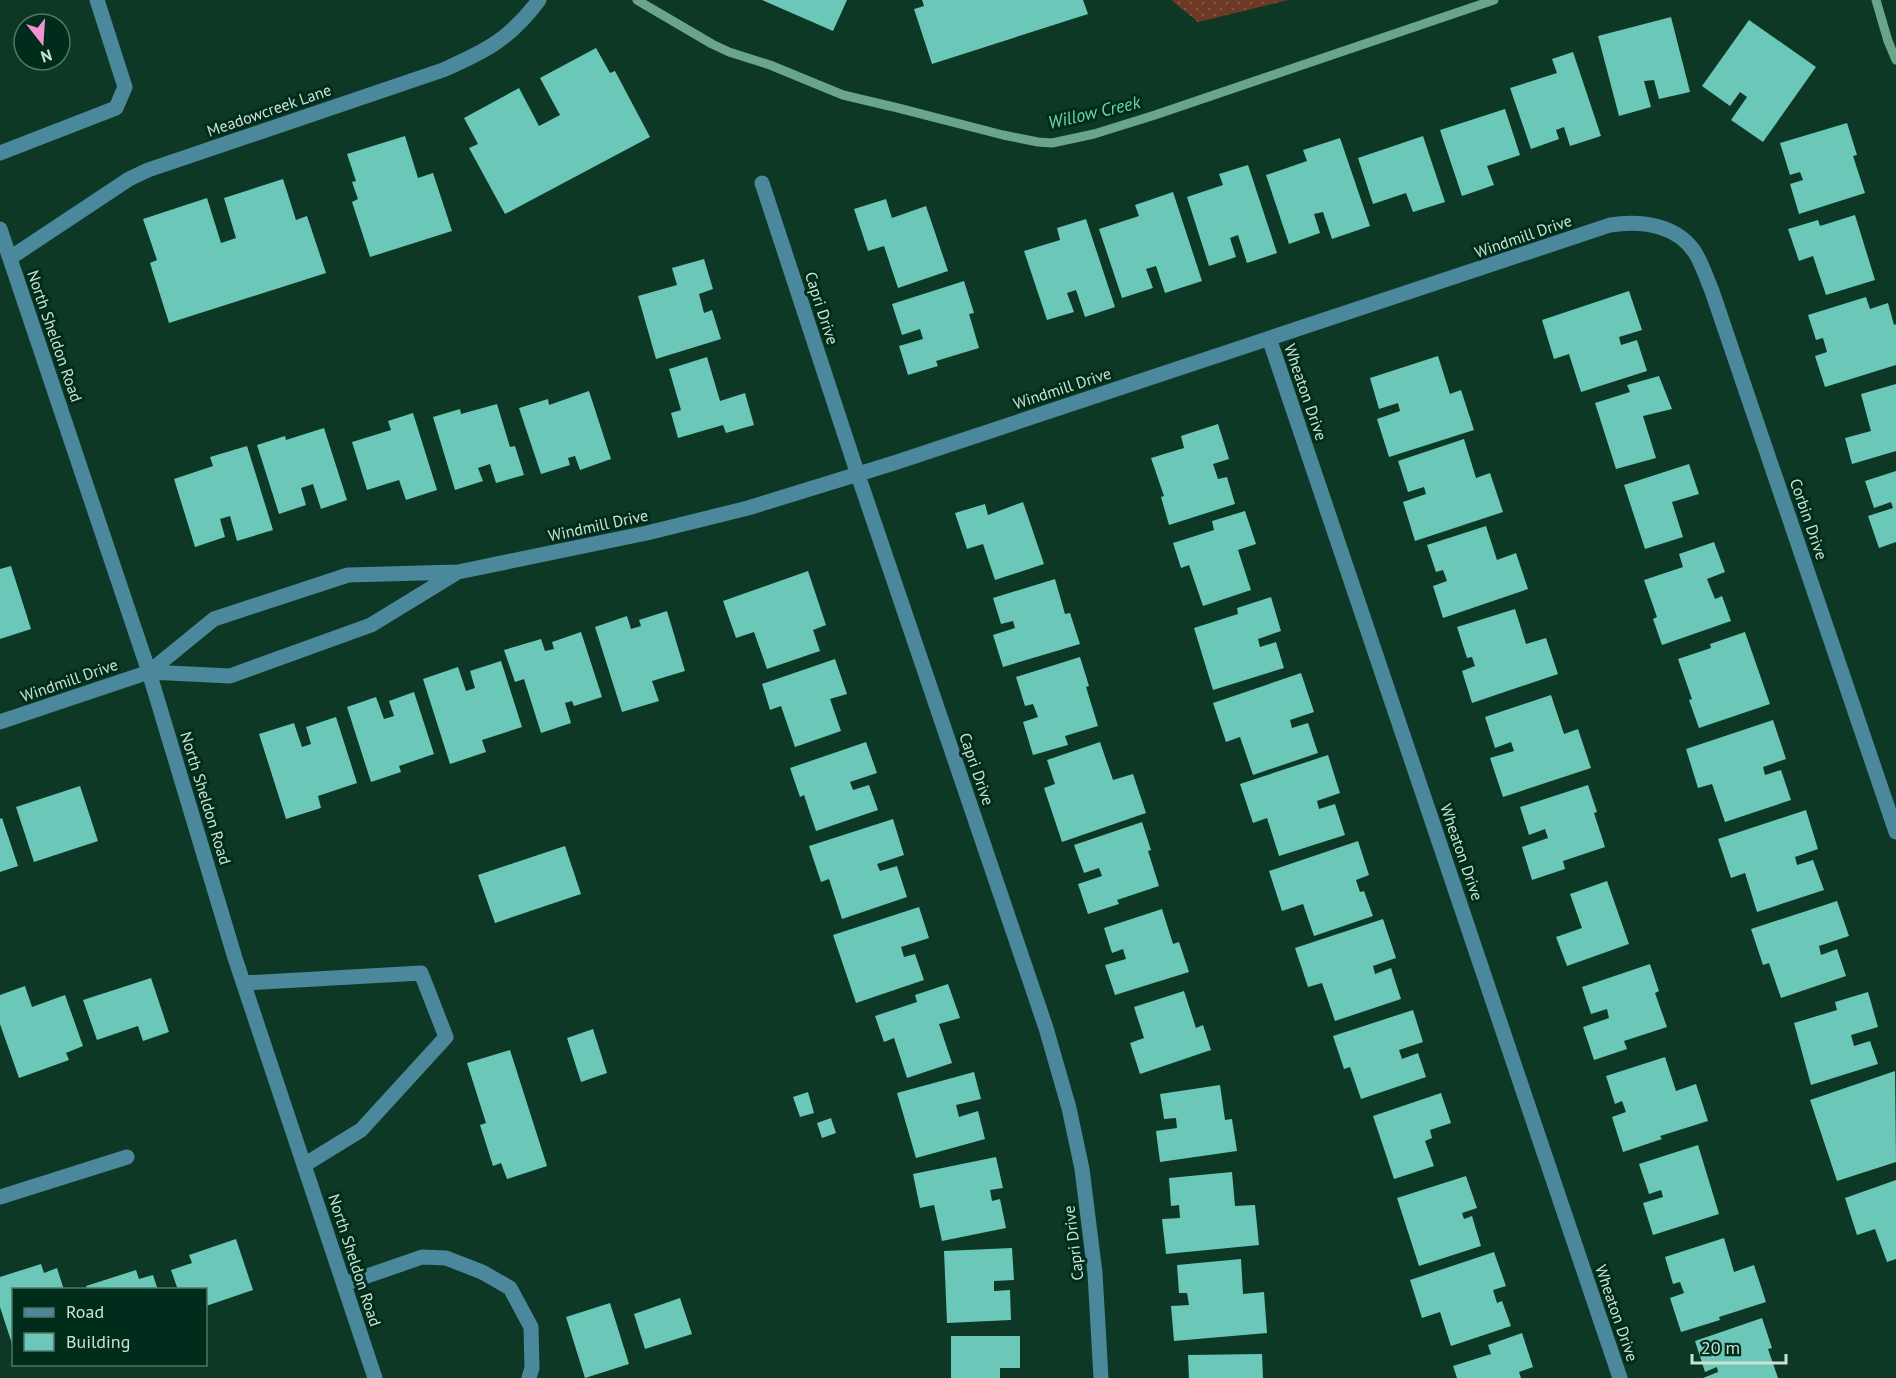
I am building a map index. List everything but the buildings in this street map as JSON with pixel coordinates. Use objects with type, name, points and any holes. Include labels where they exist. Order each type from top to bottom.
[{"type":"street","points":[[0,153],[116,108],[125,87],[97,0]]},
{"type":"street","name":"Meadowcreek Lane","points":[[10,258],[129,179],[148,170],[443,70],[480,54],[503,39],[526,17],[538,0]]},
{"type":"street","name":"Capri Drive","points":[[762,183],[858,475],[1046,1028],[1069,1108],[1082,1169],[1095,1273],[1101,1378]]},
{"type":"street","name":"Windmill Drive","points":[[0,722],[149,672],[214,620],[348,575],[458,572],[647,534],[748,508],[858,475],[1611,225],[1637,222],[1669,231]]},
{"type":"street","name":"North Sheldon Road","points":[[0,229],[149,672],[244,983],[375,1378]]},
{"type":"street","name":"Corbin Drive","points":[[1669,231],[1683,239],[1697,255],[1712,291],[1896,832]]},
{"type":"street","name":"Wheaton Drive","points":[[1269,338],[1620,1378]]},
{"type":"street","name":"Windmill Drive","points":[[149,672],[230,676],[371,625],[458,572]]},
{"type":"street","points":[[244,983],[422,973],[446,1037],[361,1130],[304,1164]]},
{"type":"street","points":[[0,1197],[127,1157]]},
{"type":"street","points":[[344,1284],[422,1257],[446,1258],[482,1272],[510,1288],[531,1327],[532,1368],[529,1378]]},
{"type":"shaded area","points":[[1171,0],[1288,0],[1198,22]]},
{"type":"waterway","name":"Willow Creek","points":[[637,0],[729,52],[770,65],[843,95],[1003,135],[1052,143],[1094,134],[1155,115],[1494,0]]},
{"type":"waterway","name":"Willow Creek","points":[[1876,0],[1896,60]]}]
